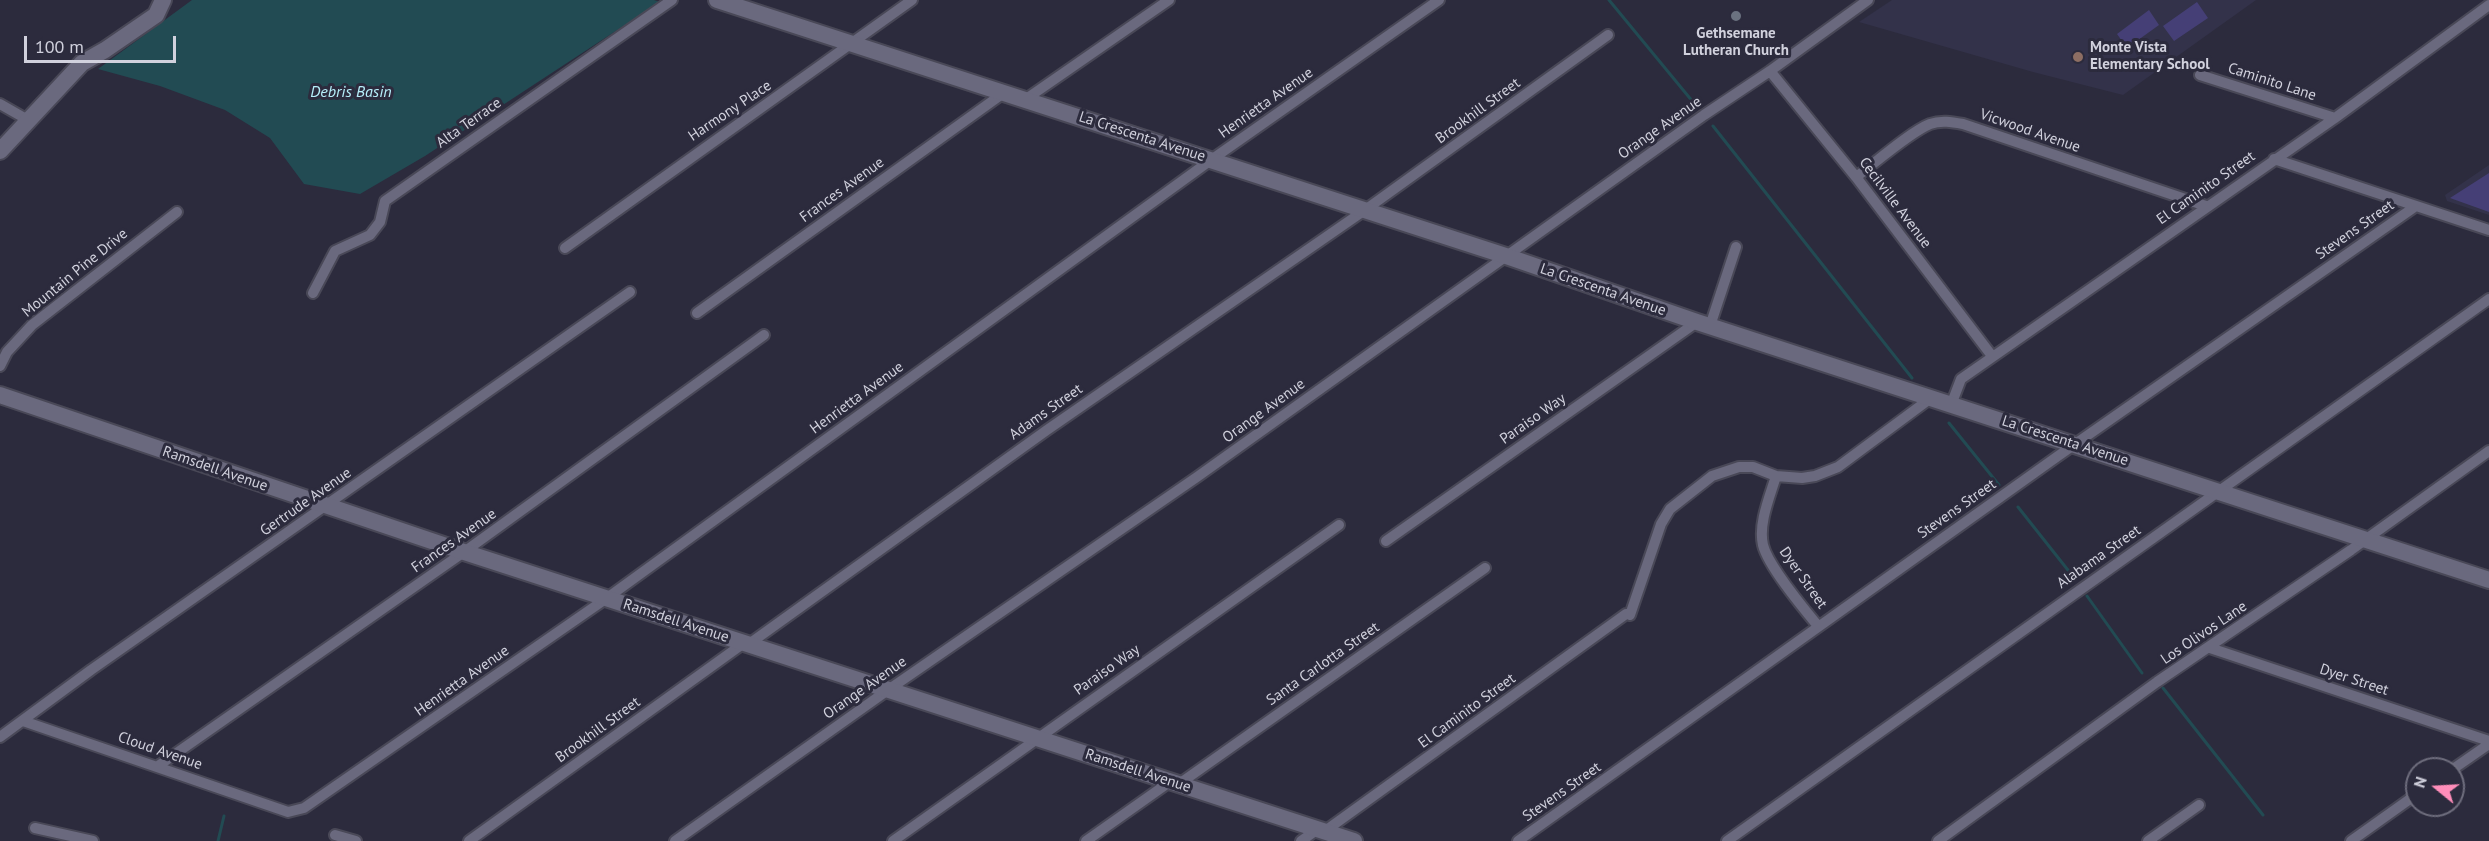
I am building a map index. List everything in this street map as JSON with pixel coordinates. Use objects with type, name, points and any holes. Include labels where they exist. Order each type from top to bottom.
[{"type":"street","points":[[0,151],[81,63],[105,50],[156,15],[163,0]]},
{"type":"street","name":"Alta Terrace","points":[[313,293],[335,251],[370,235],[380,222],[385,201],[672,0]]},
{"type":"street","name":"La Crescenta Avenue","points":[[717,0],[1005,92],[1506,256],[1704,324],[2489,580]]},
{"type":"street","name":"Harmony Place","points":[[565,248],[912,0]]},
{"type":"street","points":[[1026,99],[1169,0]]},
{"type":"street","name":"Henrietta Avenue","points":[[288,812],[304,808],[315,802],[607,598],[1211,160],[1439,0]]},
{"type":"street","name":"Orange Avenue","points":[[675,841],[888,690],[1197,477],[1868,0]]},
{"type":"street","name":"El Caminito Street","points":[[1952,405],[1961,379],[2335,118],[2489,5]]},
{"type":"street","name":"Brookhill Street","points":[[1365,210],[1608,35]]},
{"type":"street","name":"Cecilville Avenue","points":[[1770,71],[1856,177],[1992,356]]},
{"type":"street","name":"Caminito Lane","points":[[2200,75],[2335,118]]},
{"type":"street","name":"Frances Avenue","points":[[697,313],[1005,92]]},
{"type":"street","points":[[0,104],[28,120]]},
{"type":"street","name":"Vicwood Avenue","points":[[1856,177],[1918,131],[1930,124],[1945,122],[1963,124],[2206,206]]},
{"type":"street","points":[[2274,159],[2489,230]]},
{"type":"street","name":"Stevens Street","points":[[1518,841],[2074,444],[2416,206]]},
{"type":"street","name":"Adams Street","points":[[747,644],[1047,430],[1365,210]]},
{"type":"street","name":"Mountain Pine Drive","points":[[0,366],[7,352],[32,325],[177,212]]},
{"type":"street","points":[[1704,324],[1736,247]]},
{"type":"street","name":"Gertrude Avenue","points":[[0,737],[91,670],[630,292]]},
{"type":"street","name":"Alabama Street","points":[[1727,841],[2489,299]]},
{"type":"street","name":"Paraiso Way","points":[[1386,541],[1704,324]]},
{"type":"street","name":"Frances Avenue","points":[[158,766],[464,552],[764,335]]},
{"type":"street","name":"Ramsdell Avenue","points":[[0,395],[326,507],[1354,841]]},
{"type":"street","name":"El Caminito Street","points":[[1301,841],[1321,830],[1628,615],[1660,524],[1670,509],[1712,476],[1739,467],[1753,467],[1776,476],[1808,477],[1838,467],[1931,398]]},
{"type":"street","name":"Los Olivos Lane","points":[[1938,841],[2157,682],[2366,540],[2489,451]]},
{"type":"street","name":"Dyer Street","points":[[1776,476],[1766,511],[1762,544],[1769,559],[1818,626]]},
{"type":"street","name":"Paraiso Way","points":[[892,841],[1339,525]]},
{"type":"street","name":"Santa Carlotta Street","points":[[1086,841],[1175,783],[1485,568]]},
{"type":"street","name":"Brookhill Street","points":[[469,841],[747,644]]},
{"type":"street","name":"Dyer Street","points":[[2210,648],[2489,743]]},
{"type":"street","name":"Cloud Avenue","points":[[23,721],[288,812]]},
{"type":"street","points":[[2465,760],[2489,743]]},
{"type":"street","points":[[2350,841],[2405,802]]},
{"type":"street","points":[[2148,841],[2199,805]]},
{"type":"street","points":[[35,828],[93,841]]},
{"type":"street","points":[[335,835],[356,841]]},
{"type":"shaded area","name":"Monte Vista Elementary School","points":[[1892,0],[2256,0],[2123,95],[2033,72],[1859,22]]},
{"type":"shaded area","points":[[2197,2],[2208,18],[2174,41],[2163,26]]},
{"type":"shaded area","points":[[2149,10],[2159,25],[2127,48],[2117,34]]},
{"type":"shaded area","points":[[2489,165],[2489,215],[2447,201],[2445,195]]},
{"type":"shaded area","points":[[2489,173],[2489,212],[2450,198]]},
{"type":"water","name":"Debris Basin","points":[[192,0],[654,0],[660,2],[425,156],[360,194],[304,184],[270,138],[225,110],[160,86],[98,69]]},
{"type":"waterway","points":[[1609,0],[1693,102]]},
{"type":"waterway","points":[[1713,126],[1912,378]]},
{"type":"waterway","points":[[1949,423],[1999,485]]},
{"type":"waterway","points":[[2018,507],[2075,579]]},
{"type":"waterway","points":[[2087,596],[2142,673]]},
{"type":"waterway","points":[[2163,688],[2263,815]]},
{"type":"waterway","points":[[218,841],[224,816]]},
{"type":"place","name":"Gethsemane Lutheran Church","points":[[1736,16]]},
{"type":"place","name":"Monte Vista Elementary School","points":[[2078,57]]}]
